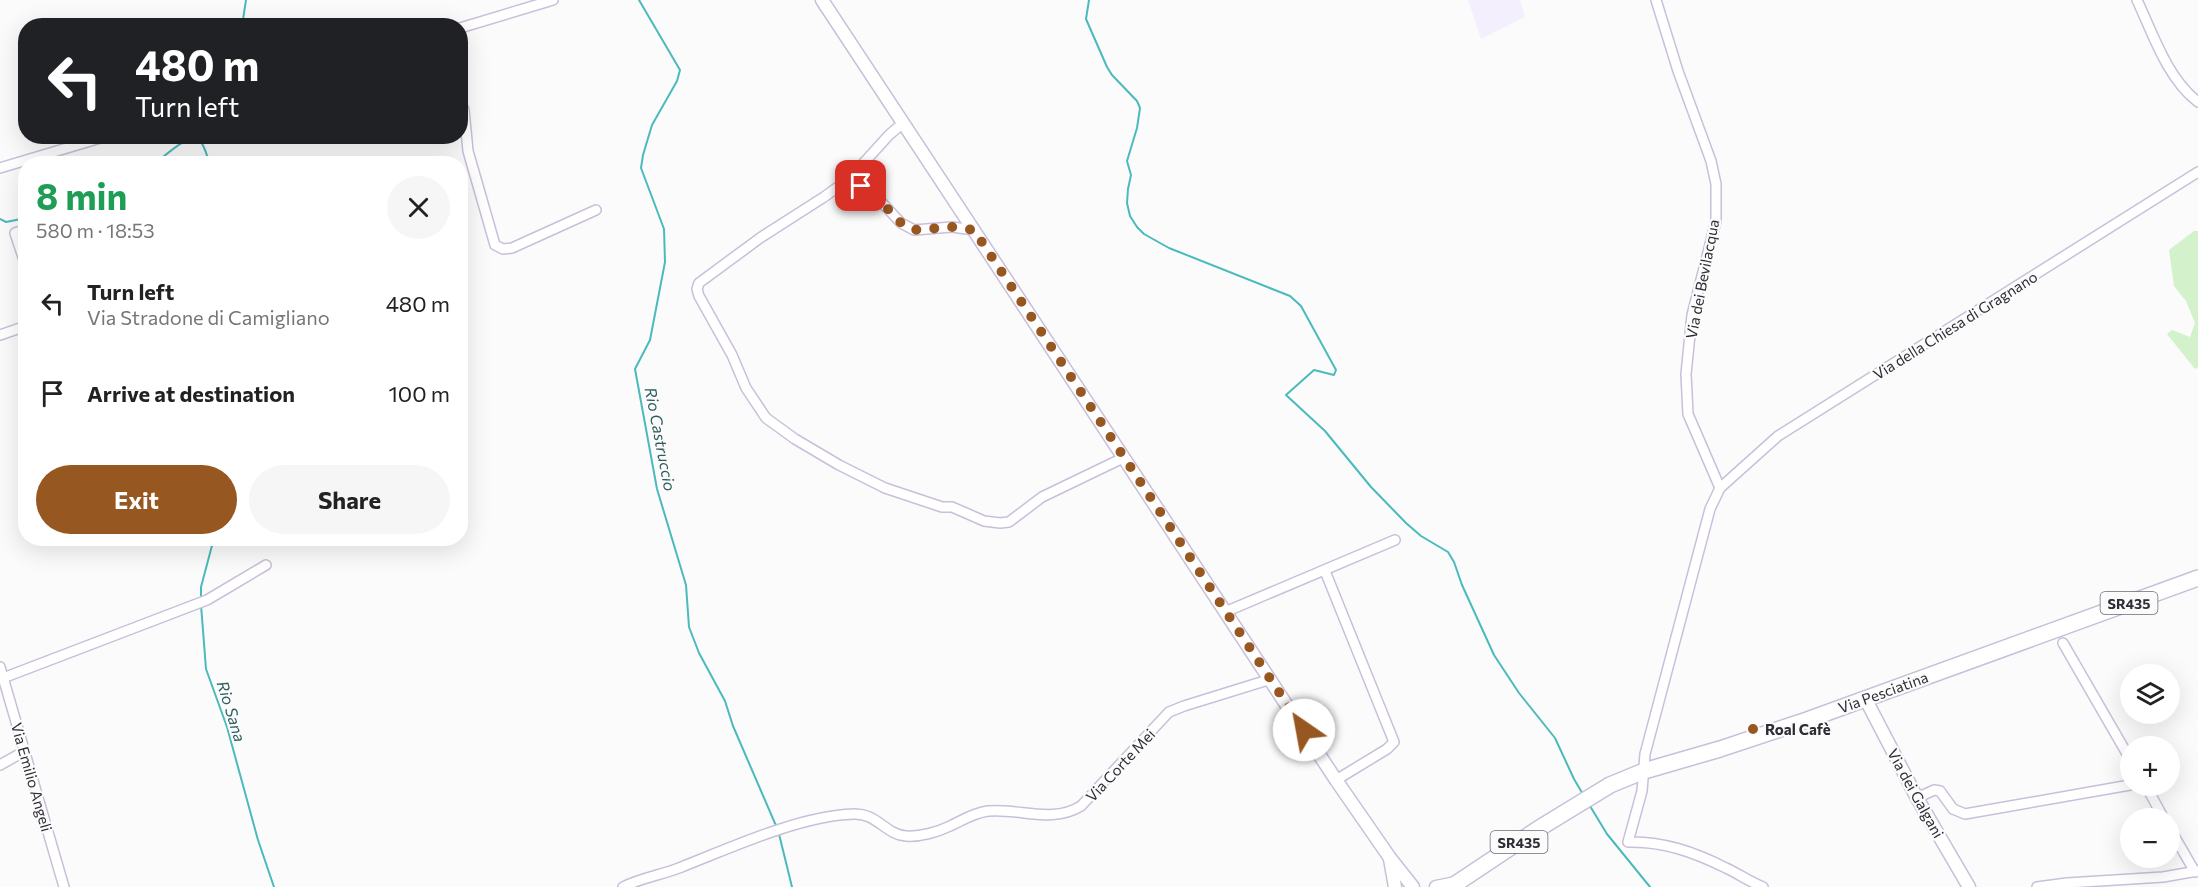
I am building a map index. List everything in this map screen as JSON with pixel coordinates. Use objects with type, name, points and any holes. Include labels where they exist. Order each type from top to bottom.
[{"type":"main road","name":"Via Pesciatina","points":[[1454,885],[1610,785],[1644,771],[1731,746],[2198,578]]},
{"type":"street","points":[[468,26],[553,0]]},
{"type":"street","points":[[822,0],[1336,780],[1390,858],[1415,886]]},
{"type":"street","name":"Via dei Bevilacqua","points":[[1656,0],[1678,71],[1711,161],[1716,184],[1716,221],[1692,315],[1686,374],[1688,414],[1720,488]]},
{"type":"street","points":[[2137,0],[2175,77],[2190,96],[2198,102]]},
{"type":"street","points":[[903,123],[849,179],[760,238],[699,283],[697,288],[699,296],[732,355],[746,388],[766,418],[839,465],[885,488],[1000,523],[1009,522],[1042,497],[1123,458]]},
{"type":"street","points":[[40,156],[80,144]]},
{"type":"street","points":[[467,144],[495,245],[503,249],[512,248],[596,210]]},
{"type":"street","points":[[0,168],[18,163]]},
{"type":"street","name":"Via della Chiesa di Gragnano","points":[[1720,488],[1778,436],[2198,172]]},
{"type":"street","points":[[849,179],[873,193],[901,223],[914,230],[952,227],[974,230]]},
{"type":"street","points":[[0,335],[18,329]]},
{"type":"street","points":[[1720,488],[1707,520],[1645,754],[1642,791],[1628,842],[1670,845],[1707,859],[1763,887]]},
{"type":"street","points":[[1225,612],[1395,540]]},
{"type":"street","points":[[3,678],[202,601],[266,565]]},
{"type":"street","points":[[1324,571],[1394,742],[1387,749],[1336,780]]},
{"type":"street","points":[[2063,643],[2120,742]]},
{"type":"street","name":"Via Emilio Angeli","points":[[0,667],[64,887]]},
{"type":"street","name":"Via Corte Mei","points":[[623,887],[772,832],[832,816],[864,814],[906,836],[925,834],[950,827],[972,814],[989,811],[1048,816],[1065,813],[1081,806],[1169,712],[1271,679]]},
{"type":"street","name":"Via dei Galgani","points":[[1865,698],[1917,798],[1969,887]]},
{"type":"street","points":[[0,765],[25,752]]},
{"type":"street","points":[[1917,798],[1934,790],[1940,791],[1953,809],[1965,814],[2120,787]]},
{"type":"street","points":[[2037,887],[2100,884],[2196,872],[2180,845]]},
{"type":"street","points":[[1390,858],[1395,887]]},
{"type":"street","points":[[1436,887],[1454,885]]},
{"type":"shaded area","points":[[1468,0],[1520,0],[1525,17],[1481,39]]},
{"type":"green space","points":[[2194,231],[2198,231],[2198,367],[2195,369],[2167,334],[2172,330],[2190,337],[2195,323],[2186,301],[2174,286],[2169,250]]},
{"type":"waterway","points":[[243,18],[246,0]]},
{"type":"waterway","name":"Rio Castruccio","points":[[639,0],[680,70],[677,81],[652,125],[641,168],[664,229],[665,262],[650,340],[635,369],[657,489],[686,585],[689,627],[699,653],[725,701],[733,726],[777,828]]},
{"type":"waterway","points":[[1089,0],[1086,19],[1107,67],[1137,101],[1140,108],[1137,128],[1127,161],[1131,175],[1127,203],[1130,216],[1144,234],[1169,248],[1290,296],[1301,306],[1336,370],[1334,375],[1314,370],[1286,395],[1325,431],[1371,487],[1406,523],[1421,536],[1448,552],[1494,655],[1519,693],[1555,738],[1584,796]]},
{"type":"waterway","name":"Rio Sana","points":[[164,156],[181,144]]},
{"type":"waterway","name":"Rio Sana","points":[[202,144],[207,156]]},
{"type":"waterway","name":"Rio Sana","points":[[0,219],[6,222],[18,220]]},
{"type":"waterway","name":"Rio Sana","points":[[201,600],[201,587],[212,546]]},
{"type":"waterway","name":"Rio Sana","points":[[201,605],[206,669],[227,727],[258,840],[274,887]]},
{"type":"waterway","points":[[1590,806],[1607,834],[1650,887]]},
{"type":"waterway","name":"Rio Castruccio","points":[[779,834],[792,887]]},
{"type":"place","name":"Roal Cafè","points":[[1753,729]]},
{"type":"route","points":[[861,186],[873,193],[901,223],[914,230],[952,227],[974,230],[1304,730]]}]
